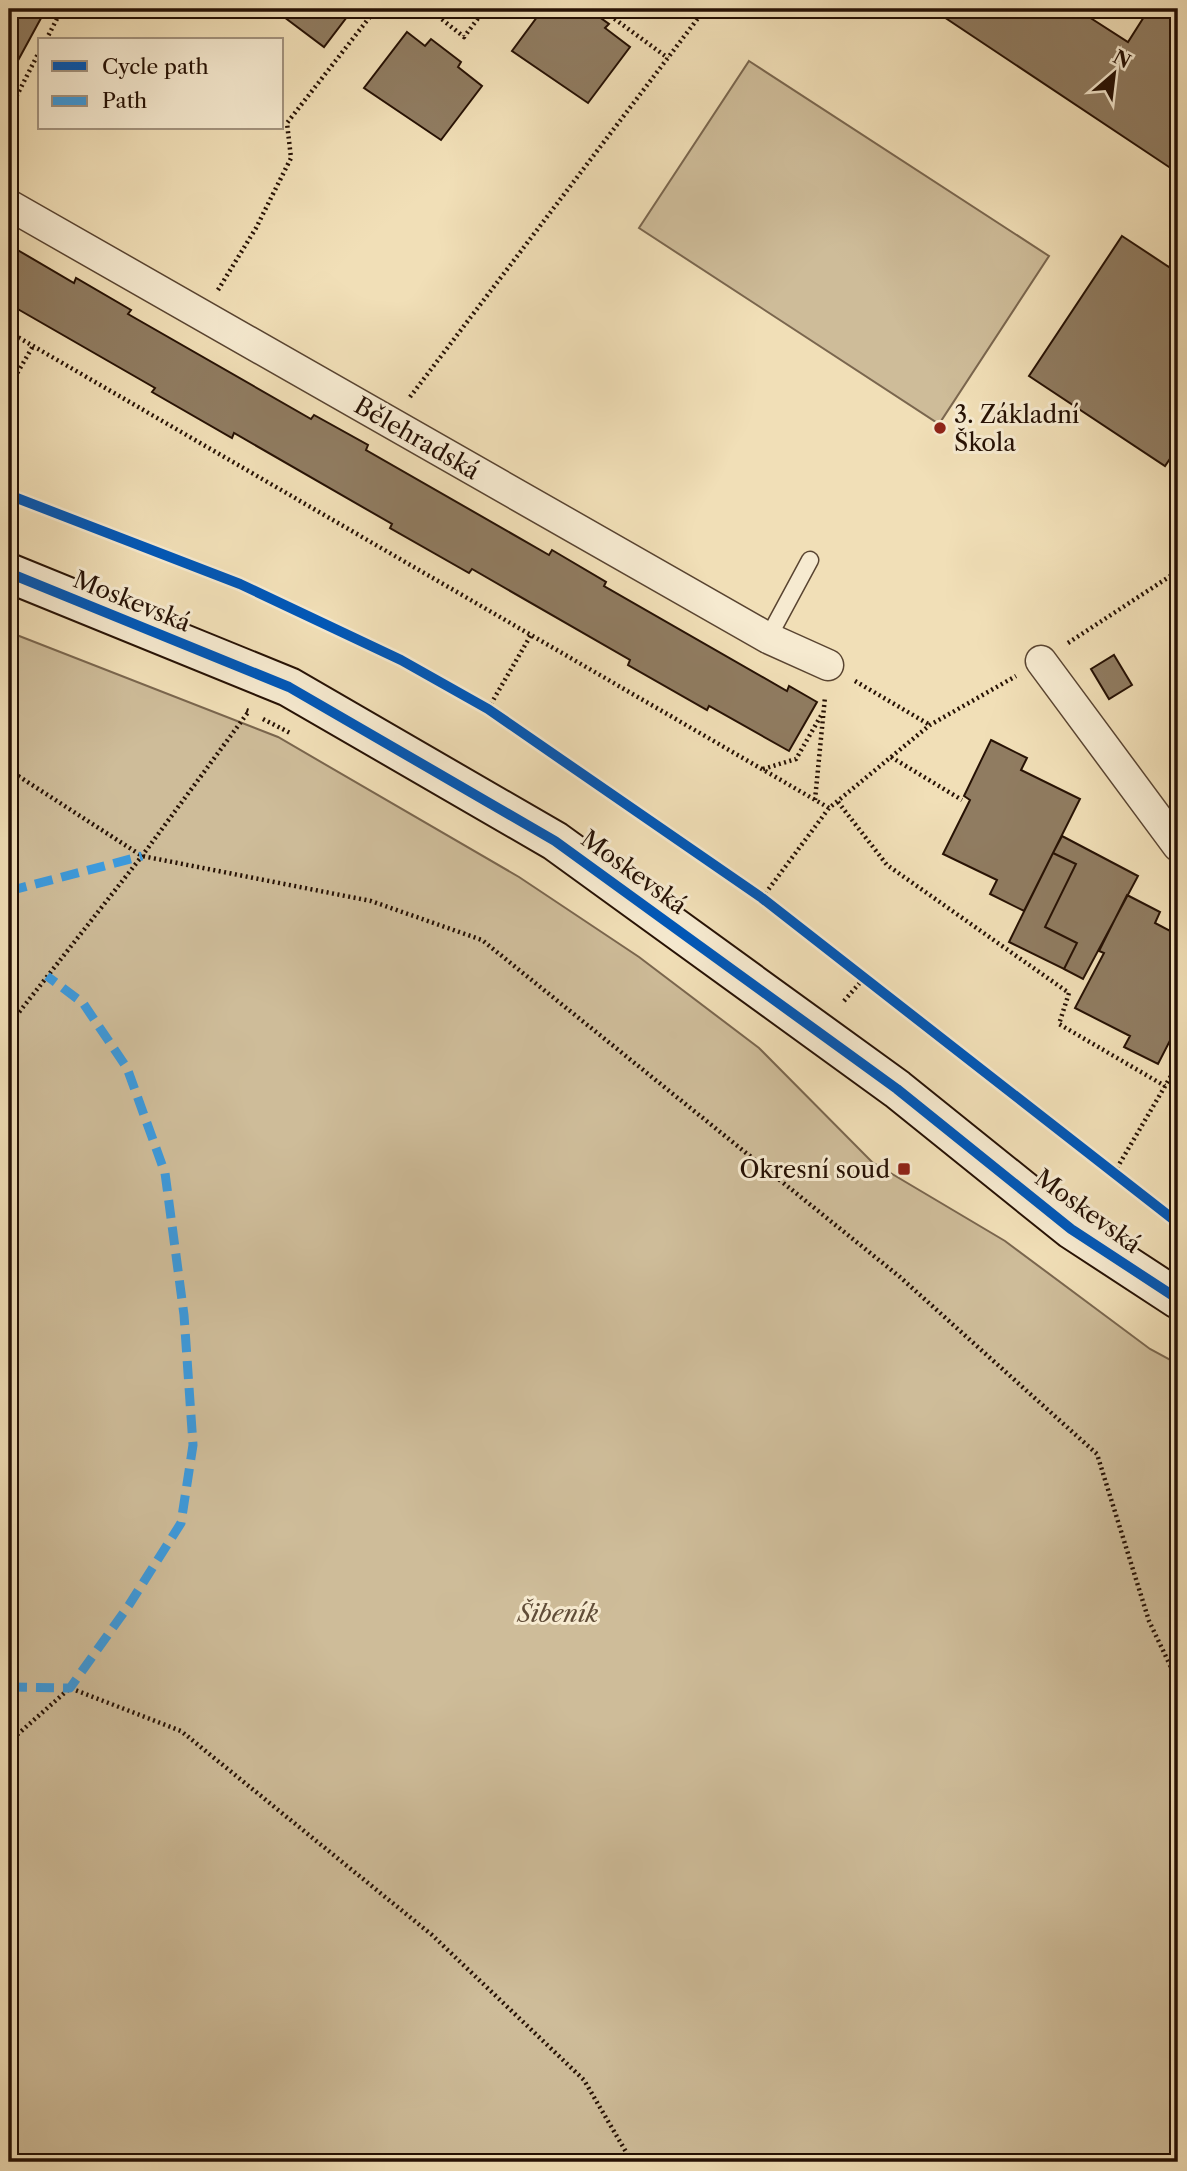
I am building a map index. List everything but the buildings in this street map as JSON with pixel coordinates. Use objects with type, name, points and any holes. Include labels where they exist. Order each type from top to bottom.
[{"type":"street","name":"Bělehradská","points":[[9,205],[768,638],[828,665]]},
{"type":"street","name":"Moskevská","points":[[9,573],[289,687],[555,841],[897,1089],[1071,1228],[1178,1299]]},
{"type":"street","points":[[1041,661],[1178,846]]},
{"type":"lane","points":[[768,638],[810,560]]},
{"type":"path","points":[[47,38],[62,9]]},
{"type":"path","points":[[202,315],[256,228],[290,159],[287,123],[376,9]]},
{"type":"path","points":[[429,9],[464,37],[485,9]]},
{"type":"path","points":[[601,9],[668,58]]},
{"type":"path","points":[[393,424],[420,382],[705,9]]},
{"type":"path","points":[[9,111],[38,54]]},
{"type":"path","points":[[9,332],[830,808]]},
{"type":"path","points":[[9,387],[33,346]]},
{"type":"path","points":[[762,898],[830,808],[930,725],[1041,661],[1178,571]]},
{"type":"path","points":[[488,709],[531,635]]},
{"type":"path","points":[[815,800],[828,665],[930,725]]},
{"type":"path","points":[[477,703],[499,717]]},
{"type":"path","points":[[236,706],[297,737]]},
{"type":"path","points":[[9,1025],[142,856],[249,711]]},
{"type":"path","points":[[762,769],[796,759],[823,712]]},
{"type":"path","points":[[891,757],[962,800]]},
{"type":"path","points":[[9,770],[142,856],[370,901],[482,940],[900,1277],[1097,1454],[1149,1621],[1178,1682]]},
{"type":"path","points":[[838,802],[887,865],[1069,993],[1059,1024],[1165,1086]]},
{"type":"path","points":[[751,891],[772,906]]},
{"type":"path","points":[[854,970],[875,987]]},
{"type":"path","points":[[845,1001],[864,978]]},
{"type":"path","points":[[1114,1173],[1178,1063]]},
{"type":"path","points":[[1103,1165],[1125,1182]]},
{"type":"path","points":[[9,1742],[70,1688],[181,1731],[432,1935],[527,2025],[584,2080],[632,2162]]},
{"type":"green space","points":[[749,61],[1049,256],[939,424],[639,228]]},
{"type":"green space","name":"Šibeník","points":[[9,632],[278,737],[519,877],[639,957],[759,1048],[872,1162],[1005,1241],[1150,1349],[1178,1364],[1178,2162],[9,2162]]},
{"type":"marked path","points":[[9,891],[142,856]]},
{"type":"marked path","points":[[9,1687],[70,1688],[129,1605],[181,1523],[193,1445],[184,1315],[165,1173],[127,1068],[83,1003],[47,976]]},
{"type":"cycle path","points":[[9,495],[240,584],[401,660],[488,709],[762,898],[1178,1223]]},
{"type":"cycle path","points":[[9,573],[289,687],[555,841],[897,1089],[1071,1229],[1178,1299]]},
{"type":"place","name":"3. Základní Škola","points":[[940,428]]},
{"type":"place","name":"Okresní soud","points":[[904,1169]]}]
